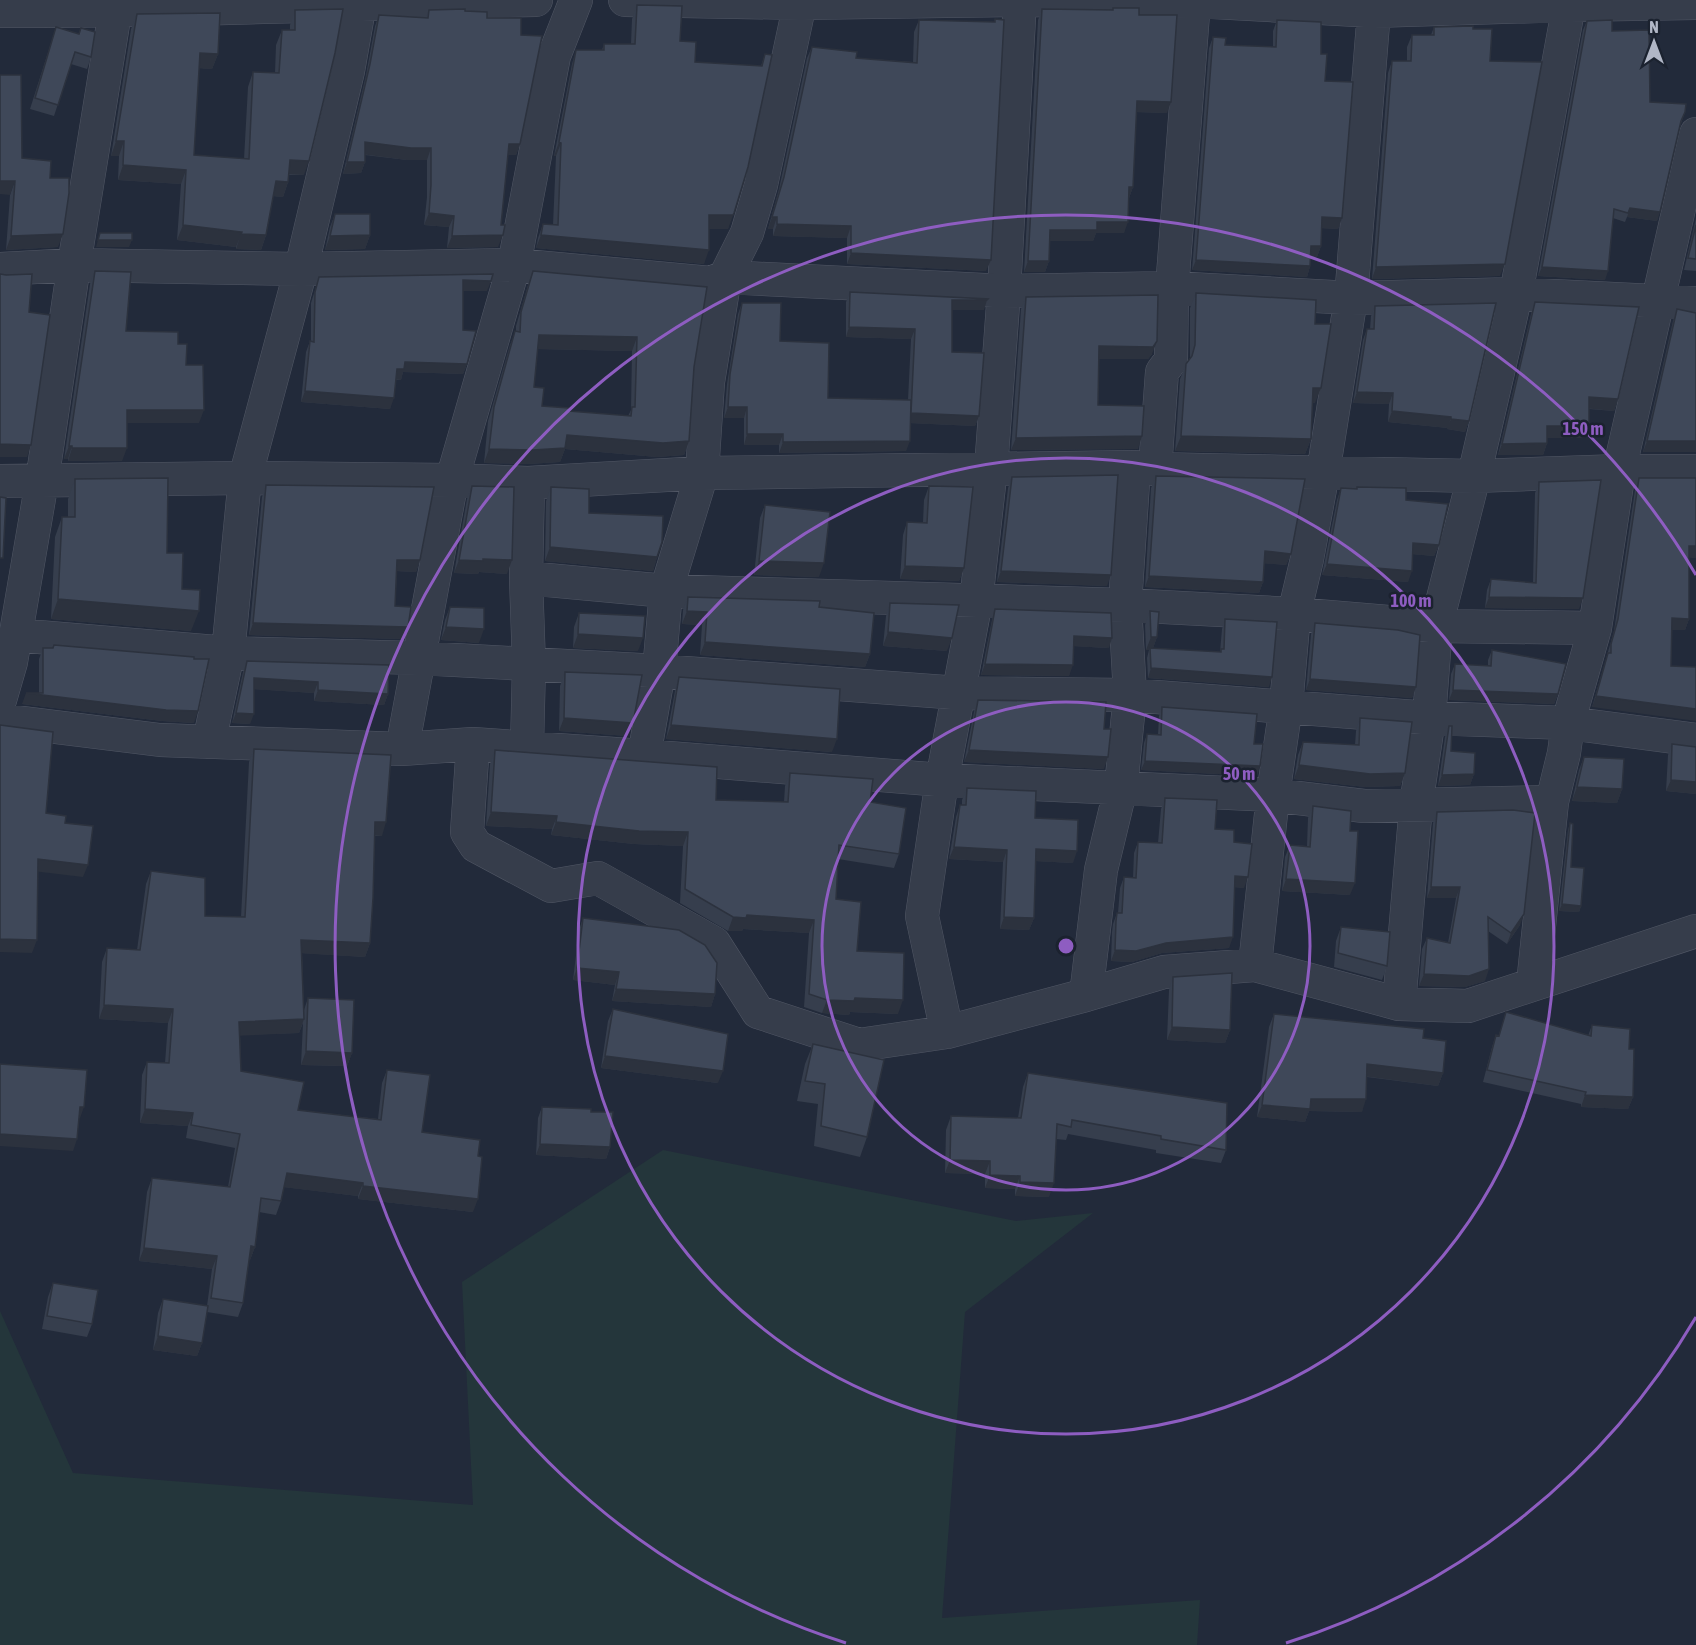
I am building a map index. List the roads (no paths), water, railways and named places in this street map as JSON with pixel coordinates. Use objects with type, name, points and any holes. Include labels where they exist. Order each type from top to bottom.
[{"type":"street","points":[[0,11],[117,6],[536,0]]},
{"type":"street","points":[[402,749],[452,480],[514,265],[555,56],[576,0]]},
{"type":"street","points":[[625,0],[800,3],[1020,0],[1194,2],[1374,11],[1572,2],[1696,3]]},
{"type":"street","points":[[948,1032],[922,916],[942,780],[976,602],[991,468],[1004,291],[1020,0]]},
{"type":"street","points":[[1086,995],[1101,870],[1121,787],[1130,695],[1125,605],[1162,372],[1171,360],[1172,288],[1194,2]]},
{"type":"street","points":[[1399,1004],[1416,805],[1429,718],[1436,626],[1474,476],[1516,294],[1572,2]]},
{"type":"street","points":[[209,742],[228,653],[245,478],[301,269],[348,71],[360,3]]},
{"type":"street","points":[[644,756],[659,671],[666,591],[702,473],[708,382],[725,278],[747,233],[761,185],[800,3]]},
{"type":"street","points":[[0,700],[9,653],[12,576],[42,481],[74,264],[117,6]]},
{"type":"street","points":[[1255,965],[1273,795],[1286,706],[1294,614],[1323,473],[1351,298],[1374,11]]},
{"type":"street","points":[[1533,984],[1552,802],[1564,753],[1568,723],[1595,628],[1619,471],[1696,134]]},
{"type":"street","points":[[0,269],[74,264],[301,269],[514,265],[711,283],[725,278],[1004,291],[1172,288],[1351,298],[1516,294],[1696,303]]},
{"type":"street","points":[[0,481],[245,478],[528,483],[702,473],[991,468],[1145,468],[1474,476],[1696,471]]},
{"type":"street","points":[[527,747],[528,483]]},
{"type":"street","points":[[526,578],[666,591],[1125,605],[1294,614],[1436,626],[1595,628]]},
{"type":"street","points":[[9,653],[228,653],[418,658],[659,671],[959,693],[1130,695],[1429,718],[1568,723],[1696,740]]},
{"type":"street","points":[[0,720],[160,740],[402,749],[473,744],[942,780],[1273,795],[1364,806],[1552,802]]},
{"type":"street","points":[[473,744],[467,832],[476,846],[551,886],[598,878],[714,943],[758,1012],[859,1045],[948,1032],[1164,972],[1255,965],[1399,1004],[1468,1006],[1696,931]]}]
